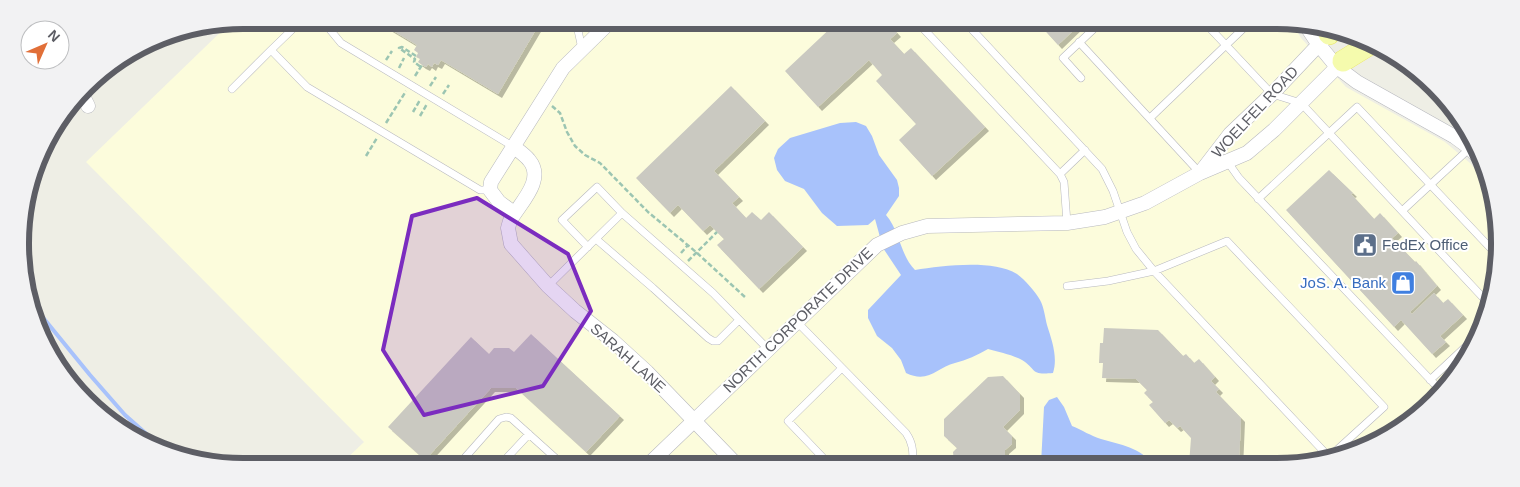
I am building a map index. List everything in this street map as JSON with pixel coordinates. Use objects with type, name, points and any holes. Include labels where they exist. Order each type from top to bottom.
[{"type":"main road","points":[[1340,64],[1364,47]]},
{"type":"street","points":[[514,213],[499,202],[490,190],[491,182],[562,68],[603,29]]},
{"type":"street","points":[[1328,35],[1340,64],[1357,82],[1455,137],[1469,149]]},
{"type":"street","name":"WOELFEL ROAD","points":[[1200,173],[1230,134],[1272,94],[1328,35]]},
{"type":"street","name":"WOELFEL ROAD","points":[[1200,173],[1247,153],[1359,45]]},
{"type":"street","name":"SARAH LANE","points":[[514,147],[530,160],[535,170],[535,180],[514,213],[508,228],[511,244],[548,286],[648,372],[730,458]]},
{"type":"street","name":"NORTH CORPORATE DRIVE","points":[[655,458],[877,245],[902,233],[927,226],[1067,223],[1119,213],[1145,203],[1200,173]]},
{"type":"lane","points":[[232,89],[293,29]]},
{"type":"lane","points":[[329,29],[341,43],[514,147]]},
{"type":"lane","points":[[578,29],[582,49]]},
{"type":"lane","points":[[924,29],[1060,174],[1064,182],[1067,223]]},
{"type":"lane","points":[[972,29],[1102,169],[1113,191],[1126,232],[1136,249],[1154,271],[1324,453]]},
{"type":"lane","points":[[1081,78],[1063,58],[1094,29]]},
{"type":"lane","points":[[1211,29],[1272,94],[1301,103],[1484,299]]},
{"type":"lane","points":[[1150,118],[1243,29]]},
{"type":"lane","points":[[1079,42],[1200,173]]},
{"type":"lane","points":[[271,50],[307,87],[480,190],[490,190]]},
{"type":"lane","points":[[1258,199],[1358,107],[1491,249]]},
{"type":"lane","points":[[1218,148],[1239,178],[1258,199],[1436,386]]},
{"type":"lane","points":[[1060,174],[1085,150]]},
{"type":"lane","points":[[1402,211],[1431,184],[1472,155]]},
{"type":"lane","points":[[588,246],[562,220],[597,186],[622,213],[713,293],[768,349]]},
{"type":"lane","points":[[548,286],[622,213]]},
{"type":"lane","points":[[596,239],[713,341],[718,341],[739,320]]},
{"type":"lane","points":[[1067,286],[1108,281],[1154,271],[1227,241],[1384,407],[1339,449]]},
{"type":"lane","points":[[797,322],[906,433],[913,447],[913,458]]},
{"type":"lane","points":[[1430,380],[1463,349]]},
{"type":"lane","points":[[823,458],[788,421],[842,368]]},
{"type":"lane","points":[[465,458],[499,419],[506,417],[511,418],[555,458]]},
{"type":"lane","points":[[507,458],[529,434]]},
{"type":"path","points":[[366,156],[421,66],[414,62],[416,59],[399,48],[402,47],[416,56]]},
{"type":"path","points":[[547,91],[551,105],[560,113],[574,146],[585,155],[600,163],[648,212],[696,252],[746,298]]},
{"type":"path","points":[[696,252],[717,232]]},
{"type":"highlighted area","points":[[477,198],[568,254],[591,311],[543,386],[424,415],[383,350],[412,216]]},
{"type":"shaded area","points":[[229,29],[1291,29],[1296,30],[1301,38],[1346,87],[1445,142],[1470,163],[1481,176],[1484,188],[1491,229],[1491,258],[1484,299],[1475,326],[1455,363],[1438,385],[1407,414],[1384,429],[1346,447],[1318,454],[1291,458],[347,458],[364,442],[86,162],[223,30]]},
{"type":"water","points":[[856,122],[866,126],[879,155],[897,180],[899,196],[886,215],[891,221],[910,264],[915,270],[967,265],[994,266],[1017,274],[1033,289],[1040,300],[1054,349],[1053,373],[1037,372],[1018,358],[988,349],[927,376],[914,376],[906,373],[901,360],[892,348],[877,336],[868,318],[868,310],[901,275],[883,248],[875,219],[868,225],[837,226],[822,213],[804,189],[785,181],[777,170],[774,158],[778,149],[790,138],[840,123]]},
{"type":"water","points":[[1057,397],[1064,407],[1072,426],[1097,438],[1136,450],[1147,458],[1041,458],[1044,407],[1049,400]]},
{"type":"building","points":[[390,29],[536,29],[498,94],[441,60],[438,65],[434,63],[432,67],[428,64],[426,67],[422,65],[418,62],[420,59],[416,57],[418,53],[414,50],[417,45]]},
{"type":"building","points":[[830,29],[893,29],[897,33],[890,39],[904,54],[911,48],[985,127],[932,176],[899,140],[916,124],[876,81],[882,75],[869,60],[818,107],[785,71]]},
{"type":"building","points":[[1043,29],[1075,29],[1058,45]]},
{"type":"building","points":[[731,86],[765,121],[714,171],[739,197],[732,203],[746,218],[752,212],[761,220],[769,212],[803,247],[759,289],[717,245],[724,239],[710,225],[703,231],[678,205],[670,213],[636,178]]},
{"type":"building","points":[[1329,170],[1353,193],[1351,194],[1374,219],[1380,213],[1398,233],[1392,238],[1416,261],[1437,286],[1410,312],[1412,314],[1434,293],[1443,303],[1448,299],[1463,315],[1440,336],[1446,342],[1432,354],[1401,320],[1394,327],[1286,210]]},
{"type":"building","points":[[1104,328],[1158,330],[1183,356],[1186,354],[1194,363],[1199,359],[1215,377],[1211,381],[1219,389],[1216,392],[1241,418],[1239,458],[1190,458],[1191,438],[1180,426],[1177,428],[1169,420],[1165,423],[1149,405],[1153,402],[1144,393],[1147,390],[1136,379],[1102,378],[1103,363],[1099,363],[1100,343],[1103,343]]},
{"type":"building","points":[[531,334],[620,416],[586,452],[516,388],[491,388],[427,458],[423,458],[388,427],[471,337],[489,354],[494,348],[509,348],[514,352]]},
{"type":"building","points":[[1003,376],[1020,394],[1020,410],[1003,427],[1012,436],[1012,444],[1005,450],[1005,458],[954,458],[953,452],[957,448],[944,436],[944,419],[988,377]]},
{"type":"waterway","points":[[41,315],[125,415],[148,436]]},
{"type":"place","name":"FedEx Office","points":[[1365,245]]},
{"type":"place","name":"JoS. A. Bank","points":[[1403,283]]}]
